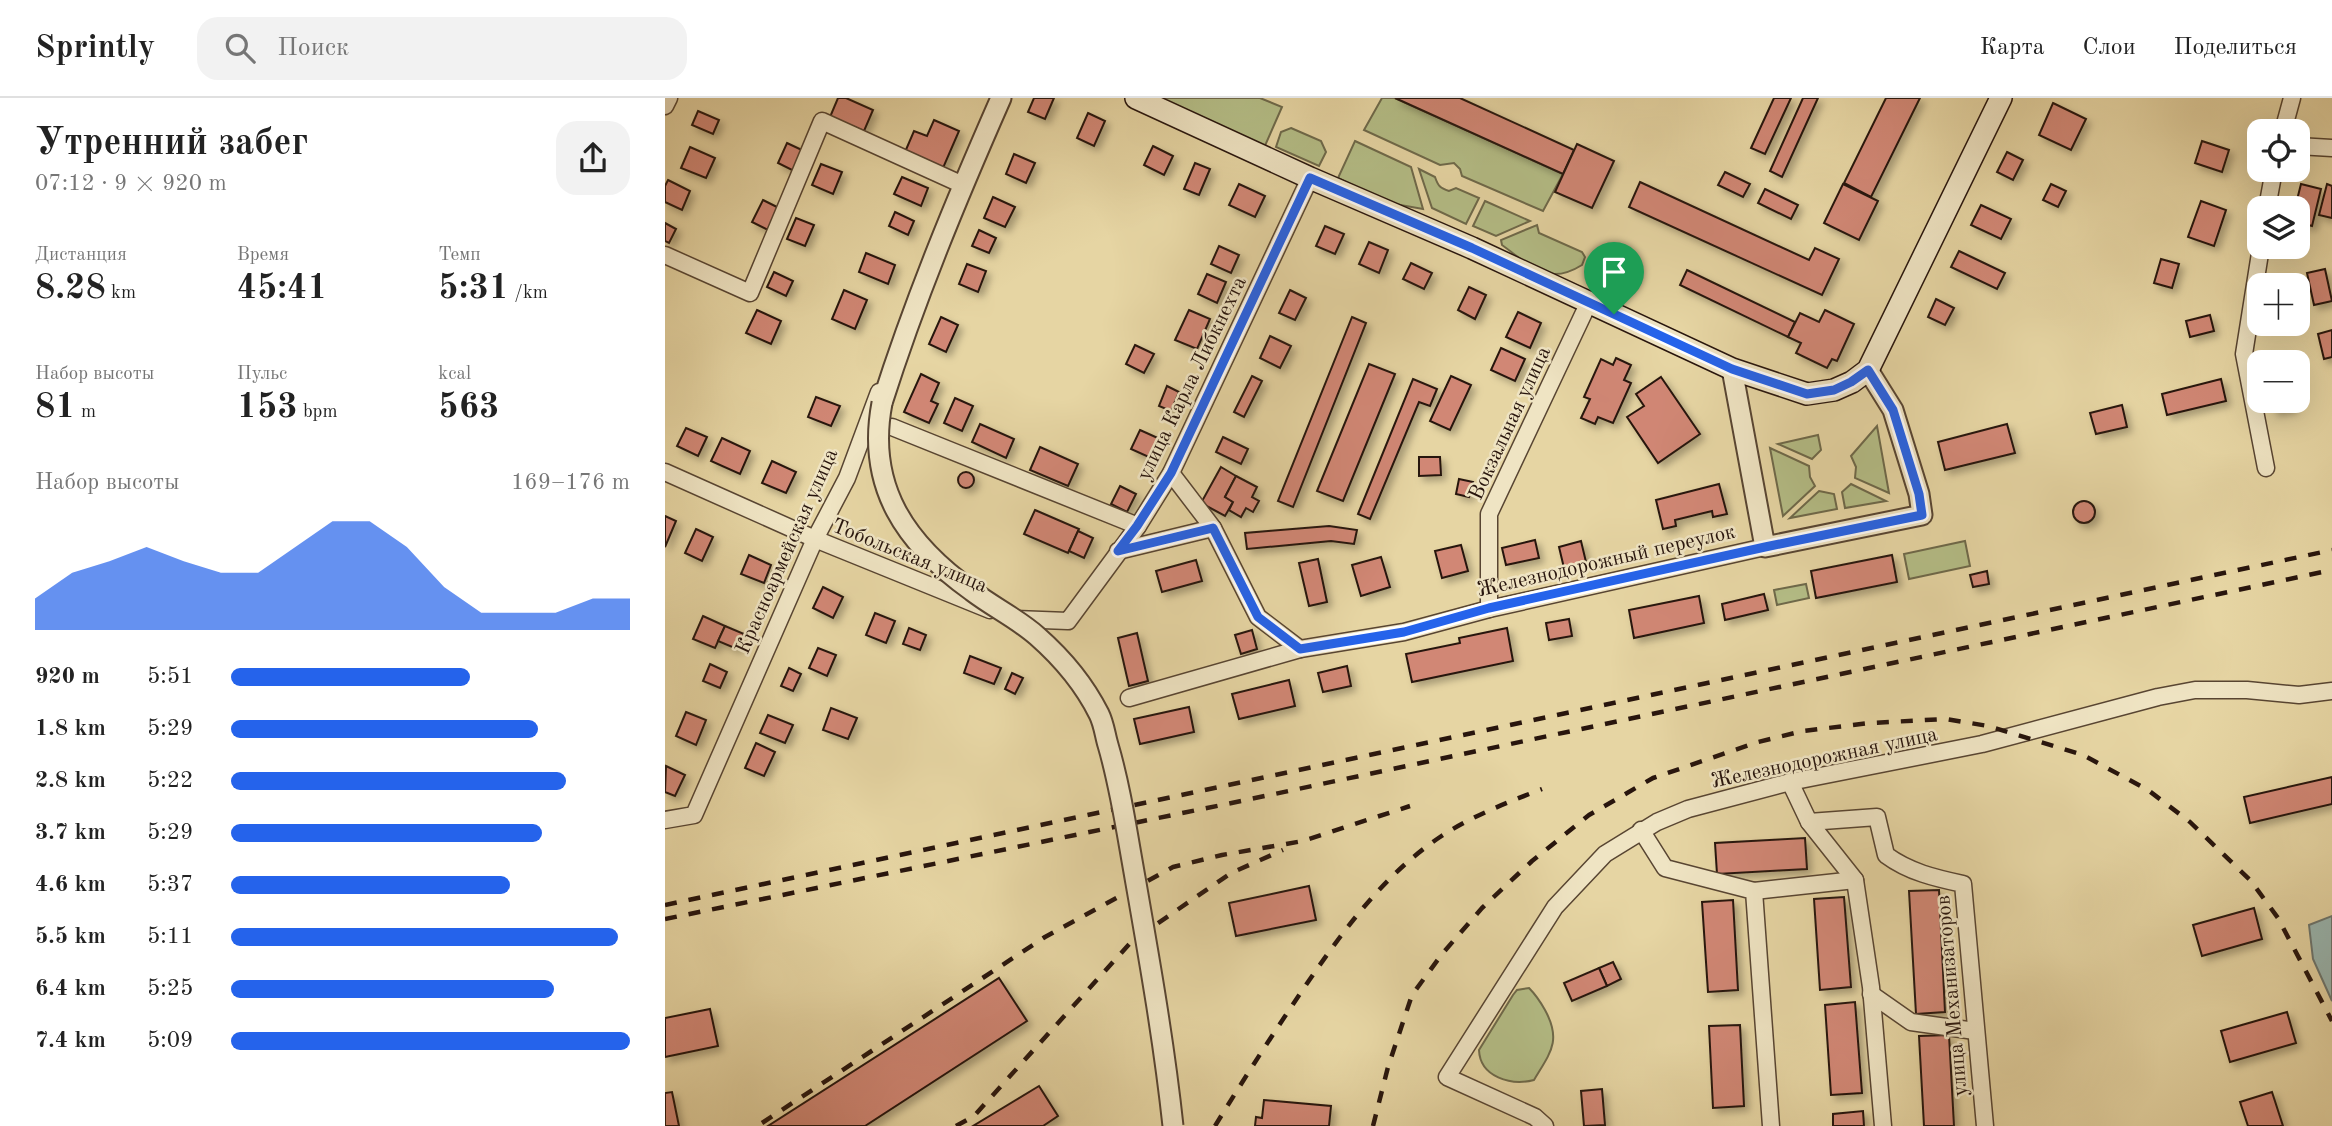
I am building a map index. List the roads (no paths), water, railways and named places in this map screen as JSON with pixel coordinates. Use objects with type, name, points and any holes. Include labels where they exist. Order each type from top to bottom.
[{"type":"main road","points":[[1136,98],[1310,178],[1472,248],[1732,369],[1807,394],[1834,390],[1868,370],[2001,98]]},
{"type":"street","points":[[665,106],[669,98]]},
{"type":"street","name":"Красноармейская улица","points":[[1000,98],[900,346],[877,426],[877,452],[882,478],[895,511],[920,547],[969,590],[1036,635],[1075,674],[1100,716],[1117,779],[1150,963],[1173,1126]]},
{"type":"street","points":[[2286,119],[2292,98]]},
{"type":"street","points":[[665,255],[750,293],[822,121],[963,185]]},
{"type":"street","points":[[2310,147],[2332,148]]},
{"type":"street","name":"улица Карла Либкнехта","points":[[1068,621],[1137,526],[1171,473],[1310,178]]},
{"type":"street","points":[[2259,259],[2243,354],[2266,468]]},
{"type":"street","name":"Вокзальная улица","points":[[1489,608],[1489,514],[1589,302]]},
{"type":"street","name":"Красноармейская улица","points":[[665,820],[694,815],[815,539],[847,478],[906,320],[916,305]]},
{"type":"street","points":[[1732,369],[1765,547]]},
{"type":"street","name":"Железнодорожный переулок","points":[[1129,698],[1300,649],[1404,632],[1489,608],[1922,515],[1919,494],[1893,410],[1868,370]]},
{"type":"street","points":[[892,426],[1137,526]]},
{"type":"street","name":"Тобольская улица","points":[[665,472],[815,539],[1016,620],[1068,621]]},
{"type":"street","points":[[1171,473],[1213,528],[1258,617],[1300,649]]},
{"type":"street","points":[[1118,551],[1213,528]]},
{"type":"street","name":"Железнодорожная улица","points":[[1545,1126],[1535,1117],[1447,1077],[1555,907],[1605,854],[1641,830],[1688,809],[1790,782],[1982,744],[2158,697],[2195,690],[2247,690],[2299,695],[2332,691]]},
{"type":"street","points":[[1790,782],[1809,822],[1855,880],[1871,994],[1883,1126]]},
{"type":"street","name":"улица Механизаторов","points":[[1809,822],[1877,817],[1886,855],[1900,865],[1930,877],[1963,884],[1985,1126]]},
{"type":"street","points":[[1641,830],[1665,868],[1754,891],[1855,880]]},
{"type":"street","points":[[1754,891],[1770,1126]]},
{"type":"street","points":[[1871,994],[1911,1022],[1975,1031]]},
{"type":"water","points":[[2332,916],[2332,1001],[2313,959],[2309,925]]},
{"type":"railway","points":[[665,905],[2332,550]]},
{"type":"railway","points":[[665,919],[1246,800],[2332,570]]},
{"type":"railway","points":[[1373,1126],[1388,1067],[1412,995],[1442,954],[1482,908],[1532,861],[1589,815],[1653,778],[1758,742],[1803,731],[1870,723],[1946,719],[1988,726],[2083,755],[2148,790],[2190,822],[2251,881],[2278,918],[2332,1021]]},
{"type":"railway","points":[[1215,1126],[1322,962],[1384,885],[1420,852],[1452,829],[1489,810],[1542,789]]},
{"type":"railway","points":[[762,1123],[1045,937],[1173,867],[1222,855],[1303,841],[1410,806]]},
{"type":"railway","points":[[956,1126],[974,1116],[1132,941],[1231,873],[1283,850]]}]
